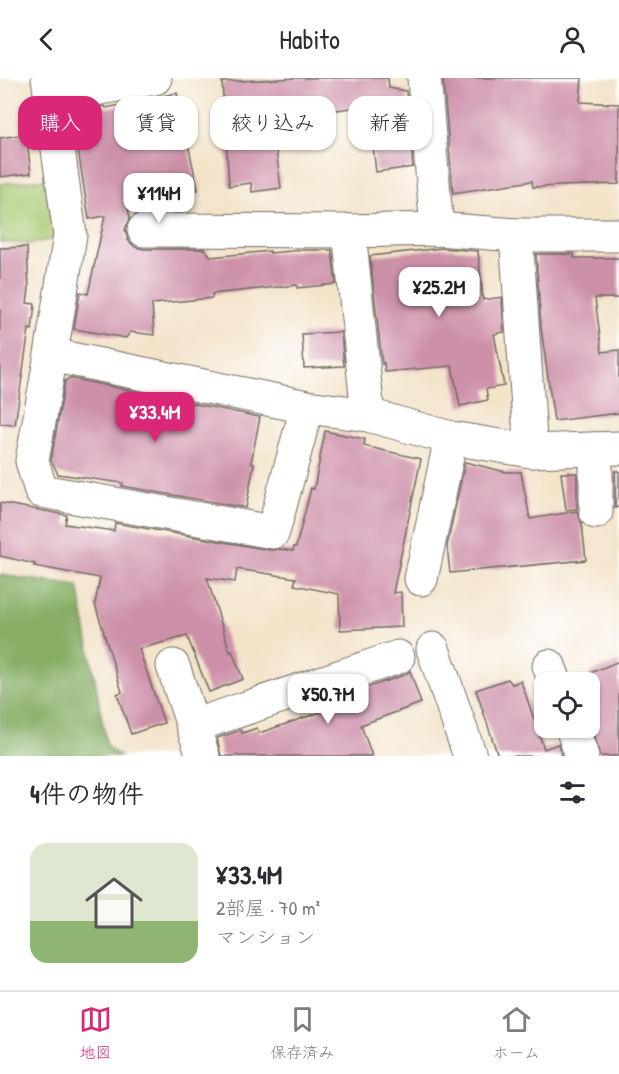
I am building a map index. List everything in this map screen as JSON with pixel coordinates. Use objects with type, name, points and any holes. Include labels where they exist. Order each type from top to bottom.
[{"type":"lane","points":[[155,78],[50,88],[70,235],[32,461],[41,491],[273,532],[307,407]]},
{"type":"lane","points":[[424,78],[437,229]]},
{"type":"lane","points":[[144,230],[437,229],[516,235],[619,235]]},
{"type":"lane","points":[[349,231],[368,415]]},
{"type":"lane","points":[[516,235],[531,452]]},
{"type":"lane","points":[[51,355],[307,407],[368,415],[451,438],[531,452],[607,449],[596,512]]},
{"type":"lane","points":[[421,579],[451,438]]},
{"type":"lane","points":[[433,649],[470,756]]},
{"type":"lane","points":[[193,726],[398,657]]},
{"type":"lane","points":[[173,666],[203,756]]},
{"type":"lane","points":[[576,738],[582,756]]},
{"type":"green space","points":[[56,178],[63,237],[30,244],[0,242],[0,184]]},
{"type":"green space","points":[[0,575],[78,586],[107,747],[120,756],[0,756]]},
{"type":"building","points":[[298,78],[388,78],[389,88],[406,91],[406,96],[348,96],[348,108],[336,110],[336,96],[223,96],[222,82]]},
{"type":"building","points":[[443,78],[582,78],[580,102],[619,104],[619,184],[533,187],[532,181],[453,193]]},
{"type":"building","points":[[114,106],[114,150],[189,150],[198,190],[127,201],[130,219],[125,229],[128,240],[135,247],[205,249],[211,257],[270,251],[270,253],[332,250],[336,284],[297,288],[297,285],[212,294],[212,298],[152,304],[154,335],[130,332],[126,338],[74,329],[80,292],[88,294],[105,216],[89,219],[78,150],[102,150],[102,107]]},
{"type":"building","points":[[18,135],[18,150],[28,150],[31,173],[0,177],[0,138]]},
{"type":"building","points":[[227,150],[276,150],[281,188],[252,192],[251,183],[229,186]]},
{"type":"building","points":[[373,150],[411,150],[413,167],[376,172]]},
{"type":"building","points":[[27,247],[29,289],[27,303],[35,304],[32,330],[29,329],[15,425],[0,424],[0,248]]},
{"type":"building","points":[[442,248],[478,251],[483,300],[502,297],[504,332],[494,334],[504,386],[486,389],[488,400],[460,406],[452,366],[385,372],[384,363],[382,364],[370,256]]},
{"type":"building","points":[[536,254],[574,254],[574,258],[619,258],[619,298],[595,298],[602,352],[619,350],[619,413],[554,421],[541,327]]},
{"type":"building","points":[[341,332],[344,366],[304,368],[302,334]]},
{"type":"building","points":[[69,378],[260,417],[251,463],[254,464],[246,508],[122,486],[123,483],[58,474],[51,460],[65,381]]},
{"type":"building","points":[[325,431],[365,439],[364,446],[421,459],[393,593],[401,592],[402,627],[340,630],[339,594],[294,585],[296,578],[237,569],[235,582],[207,578],[230,652],[232,651],[243,679],[209,692],[187,636],[139,649],[164,723],[131,734],[117,694],[122,692],[95,604],[100,578],[34,566],[35,564],[0,556],[0,503],[67,515],[65,524],[114,531],[115,523],[270,550],[293,551],[311,488],[314,489]]},
{"type":"building","points":[[465,462],[506,472],[521,472],[530,519],[577,511],[582,524],[586,560],[450,573],[447,546]]},
{"type":"building","points":[[615,471],[619,471],[619,507],[615,508]]},
{"type":"building","points":[[561,473],[577,473],[577,509],[566,510]]},
{"type":"building","points":[[619,661],[619,756],[600,756],[595,738],[600,738],[600,672],[592,672]]},
{"type":"building","points":[[410,671],[421,703],[361,725],[372,756],[221,756],[217,738],[241,730],[242,733],[257,728],[259,733],[321,712],[318,704]]},
{"type":"building","points":[[508,679],[512,684],[521,681],[534,719],[534,738],[540,738],[544,749],[558,744],[562,756],[498,756],[476,690]]}]
